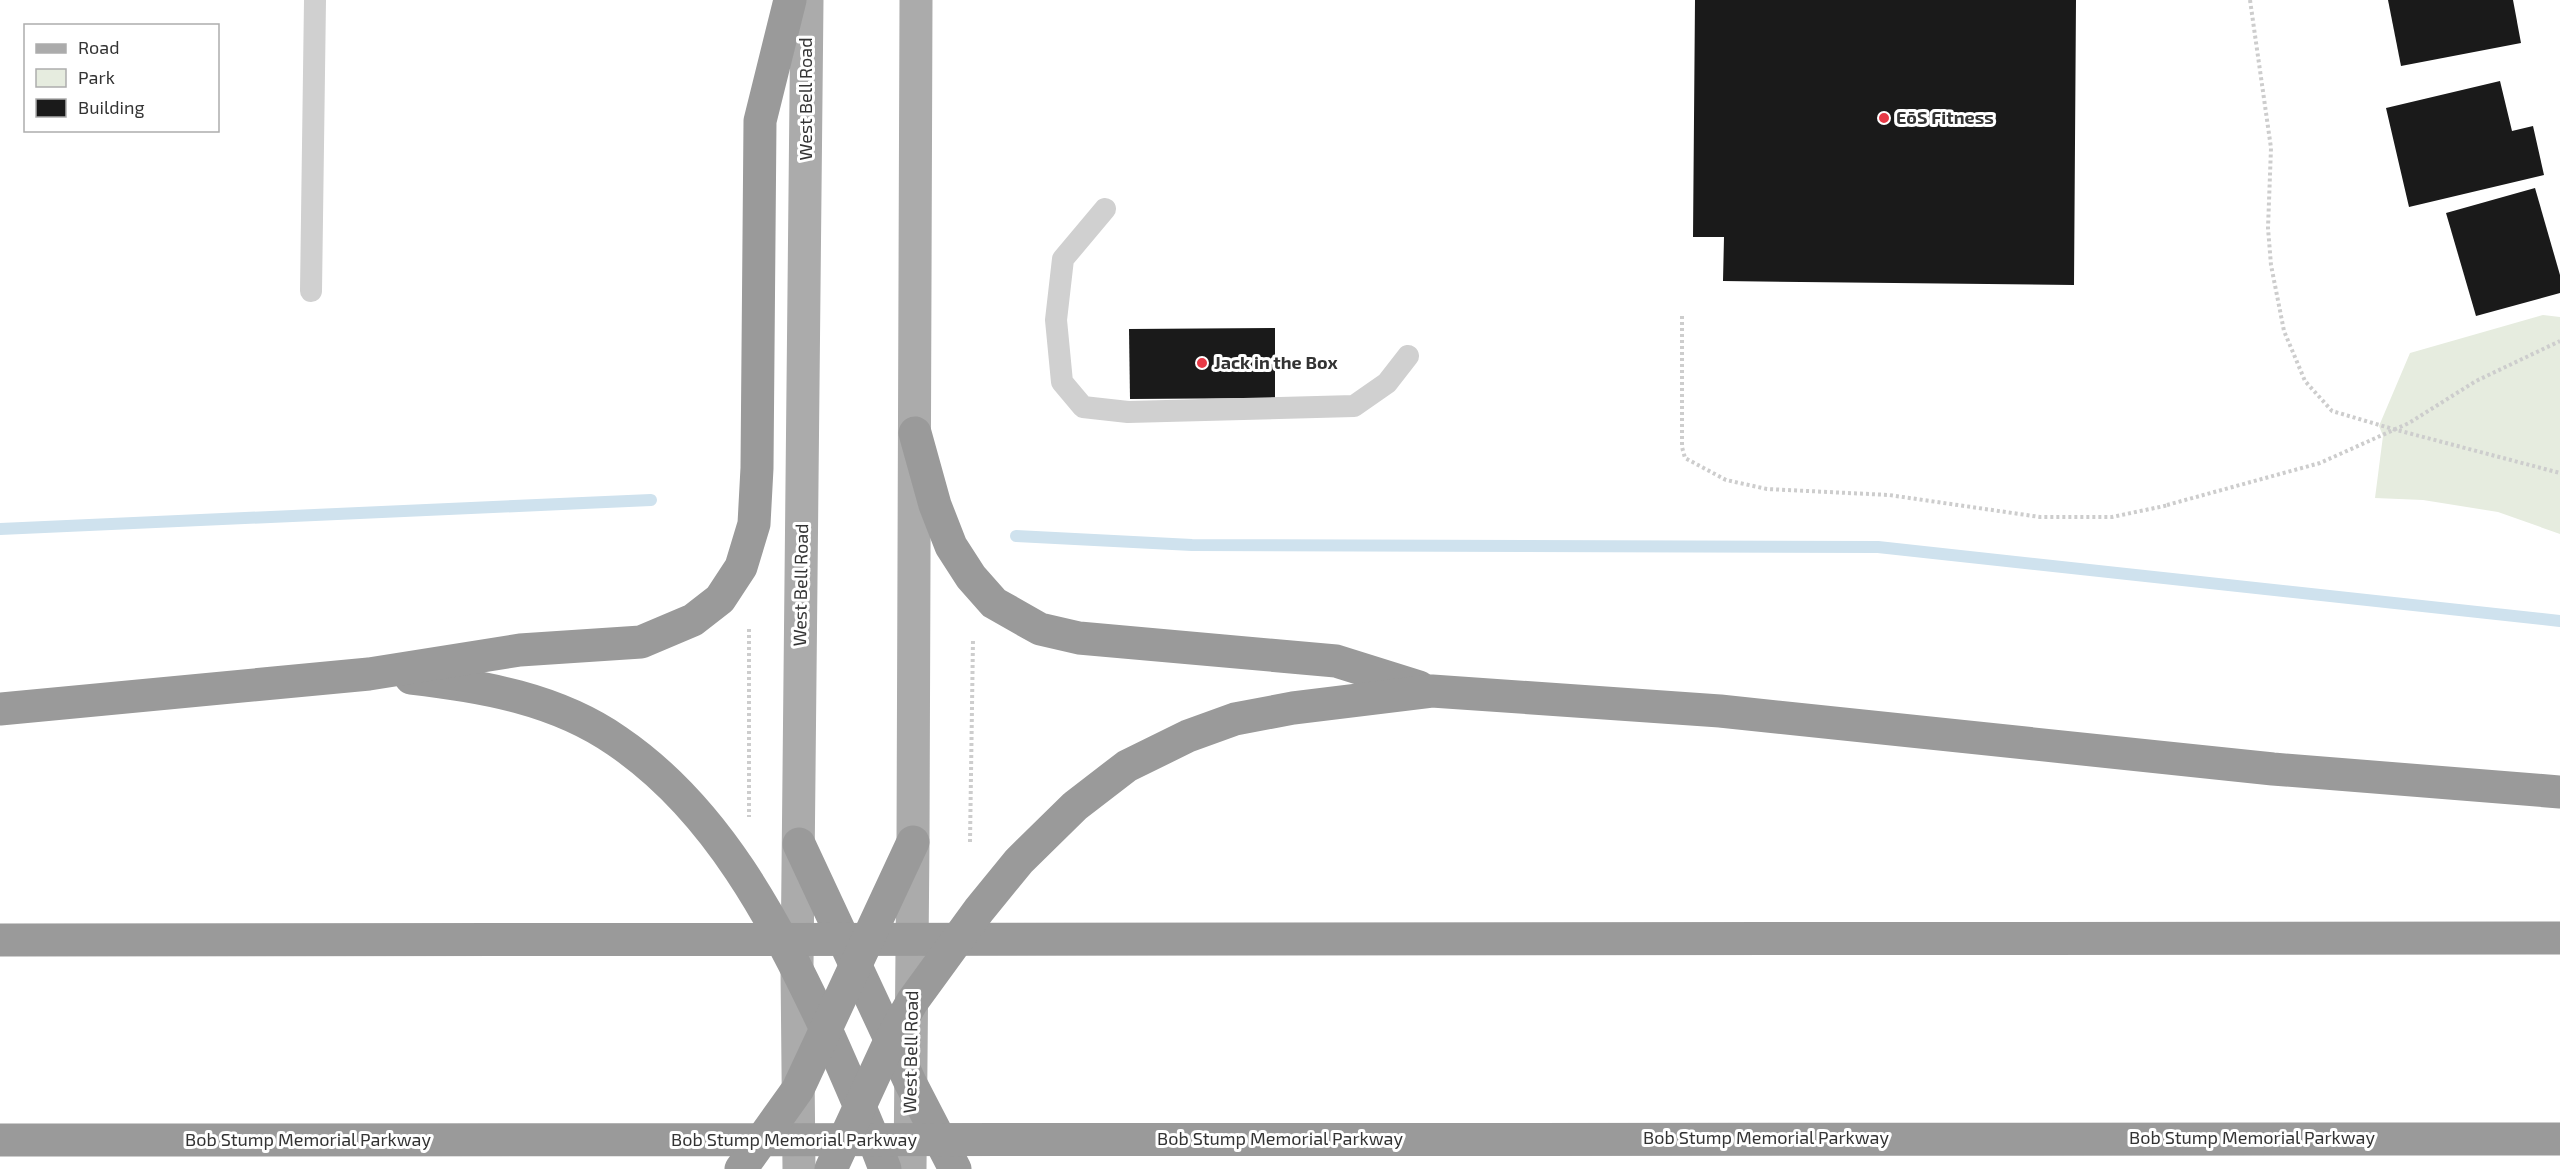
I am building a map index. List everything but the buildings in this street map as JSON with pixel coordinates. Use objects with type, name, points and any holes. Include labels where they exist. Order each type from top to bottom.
[{"type":"highway","points":[[0,710],[369,674],[520,650],[641,642],[693,620],[720,599],[741,567],[754,524],[757,468],[760,121],[790,0]]},
{"type":"highway","points":[[915,433],[935,505],[951,546],[971,577],[994,603],[1040,629],[1079,638],[1336,662],[1432,691]]},
{"type":"highway","points":[[369,674],[458,684],[519,696],[566,714],[617,740],[736,836],[742,871],[797,967],[862,1106],[885,1169]]},
{"type":"highway","points":[[831,1169],[890,1041],[912,1002],[979,910],[1019,861],[1075,806],[1127,766],[1188,736],[1235,719],[1293,708],[1432,691],[1720,711],[2273,769],[2560,792]]},
{"type":"highway","points":[[741,1169],[798,1089],[914,842]]},
{"type":"highway","points":[[799,844],[890,1041],[955,1169]]},
{"type":"highway","points":[[0,940],[2560,938]]},
{"type":"highway","name":"Bob Stump Memorial Parkway","points":[[0,1140],[2560,1139]]},
{"type":"main road","name":"West Bell Road","points":[[799,1169],[797,967],[807,0]]},
{"type":"main road","name":"West Bell Road","points":[[910,1169],[914,842],[916,0]]},
{"type":"lane","points":[[311,291],[315,0]]},
{"type":"lane","points":[[1105,209],[1063,259],[1056,320],[1062,382],[1083,407],[1128,412],[1354,406],[1387,383],[1408,356]]},
{"type":"path","points":[[2250,0],[2271,148],[2268,228],[2271,265],[2284,331],[2305,381],[2332,411],[2560,473]]},
{"type":"path","points":[[1682,316],[1682,447],[1685,458],[1726,480],[1767,489],[1889,495],[2040,517],[2112,517],[2167,505],[2320,463],[2409,423],[2476,381],[2560,341]]},
{"type":"path","points":[[736,836],[749,629]]},
{"type":"path","points":[[970,842],[973,639]]},
{"type":"green space","points":[[2543,315],[2560,317],[2560,534],[2498,512],[2423,500],[2375,498],[2383,436],[2379,426],[2410,353]]},
{"type":"waterway","points":[[0,529],[651,500]]},
{"type":"waterway","points":[[1016,536],[1192,545],[1878,547],[2560,621]]},
{"type":"place","name":"EōS Fitness","points":[[1884,118]]},
{"type":"place","name":"Jack in the Box","points":[[1202,363]]}]
